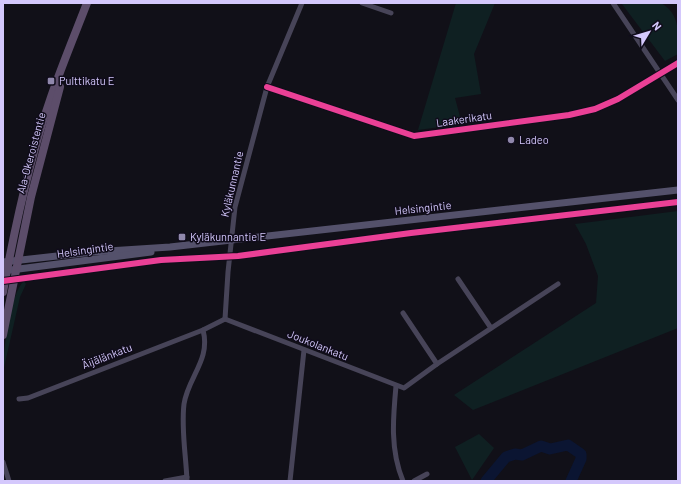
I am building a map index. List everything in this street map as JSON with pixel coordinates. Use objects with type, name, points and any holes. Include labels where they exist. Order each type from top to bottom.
[{"type":"main road","name":"Ala-Okeroistentie","points":[[3,292],[6,261],[30,167],[51,97],[87,3]]},
{"type":"main road","name":"Ala-Okeroistentie","points":[[3,335],[36,173],[72,43]]},
{"type":"main road","name":"Helsingintie","points":[[6,261],[93,252],[231,241],[678,190]]},
{"type":"main road","name":"Helsingintie","points":[[5,271],[95,260],[170,247]]},
{"type":"street","name":"Kyläkunnantie","points":[[226,319],[231,241],[235,207],[267,87],[302,3]]},
{"type":"street","points":[[362,3],[391,13]]},
{"type":"street","points":[[614,3],[678,100]]},
{"type":"street","name":"Laakerikatu","points":[[267,87],[414,136],[569,115],[595,109],[618,99],[660,72],[678,63]]},
{"type":"street","points":[[458,279],[491,328]]},
{"type":"street","points":[[403,313],[437,364],[558,284]]},
{"type":"street","points":[[165,481],[187,479],[183,416],[186,395],[203,359],[205,336],[203,330],[226,319]]},
{"type":"street","name":"Joukolankatu","points":[[226,319],[404,388],[437,364]]},
{"type":"street","name":"Äijälänkatu","points":[[19,399],[28,398],[203,330]]},
{"type":"street","points":[[290,481],[304,350]]},
{"type":"street","points":[[396,386],[392,421],[394,450],[398,470],[403,481]]},
{"type":"street","points":[[3,462],[8,481]]},
{"type":"street","points":[[414,481],[427,474]]},
{"type":"shaded area","points":[[456,3],[495,3],[474,54],[481,94],[455,98],[462,124],[418,130]]},
{"type":"shaded area","points":[[661,3],[672,13],[678,32],[678,54],[665,61],[622,4]]},
{"type":"shaded area","points":[[678,211],[678,328],[473,410],[454,395],[596,303],[598,276],[586,244],[575,224]]},
{"type":"shaded area","points":[[24,281],[26,284],[20,297],[3,372],[4,351],[11,310],[19,288]]},
{"type":"shaded area","points":[[479,434],[494,448],[472,480],[455,447]]},
{"type":"waterway","points":[[486,481],[506,457],[515,454],[522,455],[541,446],[550,449],[568,445],[581,454],[581,459],[571,481]]},
{"type":"cycle path","points":[[267,87],[414,136],[569,115],[595,109],[618,99],[678,63]]},
{"type":"cycle path","points":[[3,281],[161,260],[238,256],[411,233],[678,202]]},
{"type":"place","name":"Pulttikatu E","points":[[51,81]]},
{"type":"place","name":"Ladeo","points":[[511,140]]},
{"type":"place","name":"Kyläkunnantie E","points":[[182,237]]}]
